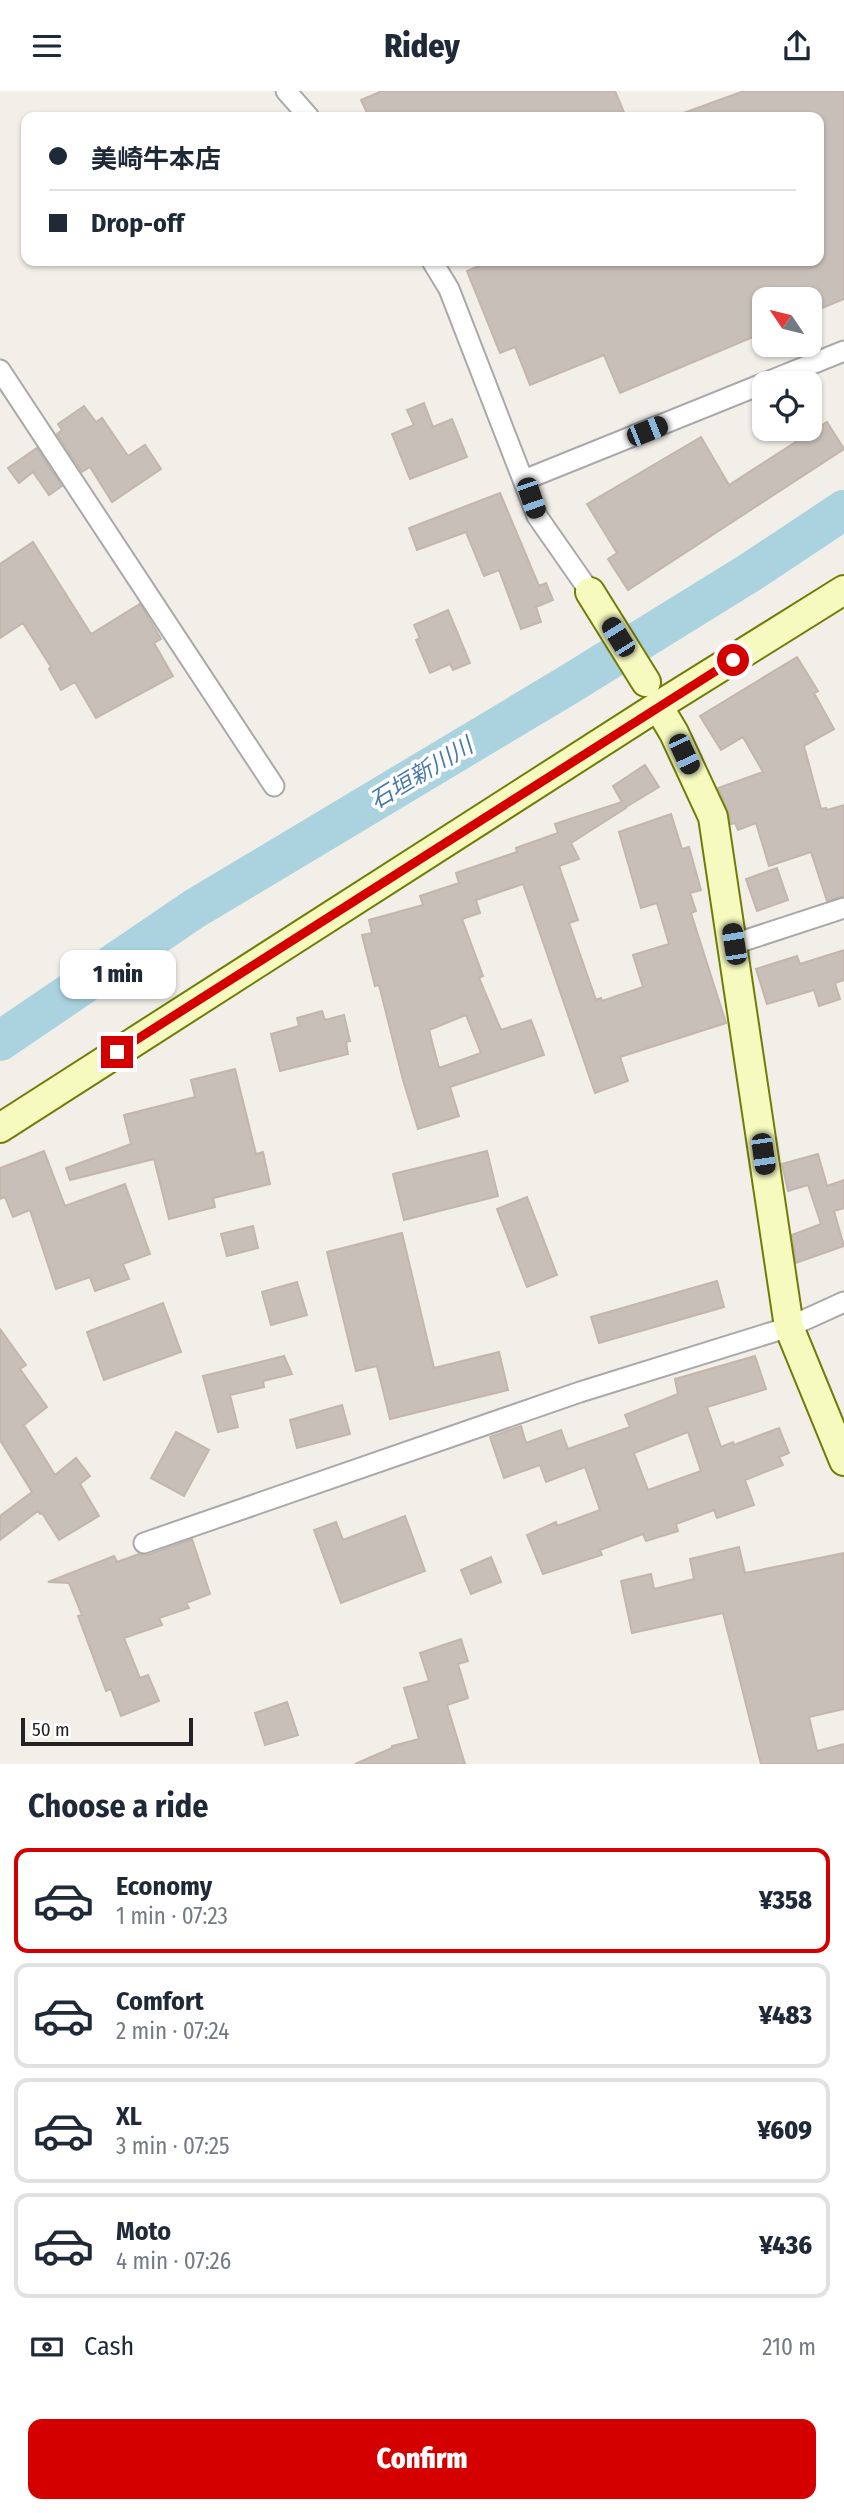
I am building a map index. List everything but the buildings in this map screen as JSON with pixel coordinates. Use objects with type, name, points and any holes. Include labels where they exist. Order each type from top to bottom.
[{"type":"street","points":[[286,91],[305,112]]},
{"type":"street","points":[[435,266],[449,289],[537,516],[590,592],[652,694],[674,733],[713,817],[789,1327],[844,1461]]},
{"type":"street","points":[[524,480],[844,351]]},
{"type":"street","points":[[0,370],[274,786]]},
{"type":"street","points":[[0,1128],[652,694],[844,590]]},
{"type":"street","points":[[734,944],[844,908]]},
{"type":"street","points":[[144,1543],[580,1392],[789,1327],[844,1302]]},
{"type":"waterway","name":"石垣新川川","points":[[0,1041],[194,909],[568,685],[749,573],[844,510]]},
{"type":"waterway","points":[[0,1028],[6,1037]]},
{"type":"route","points":[[117,1052],[733,660]]}]
